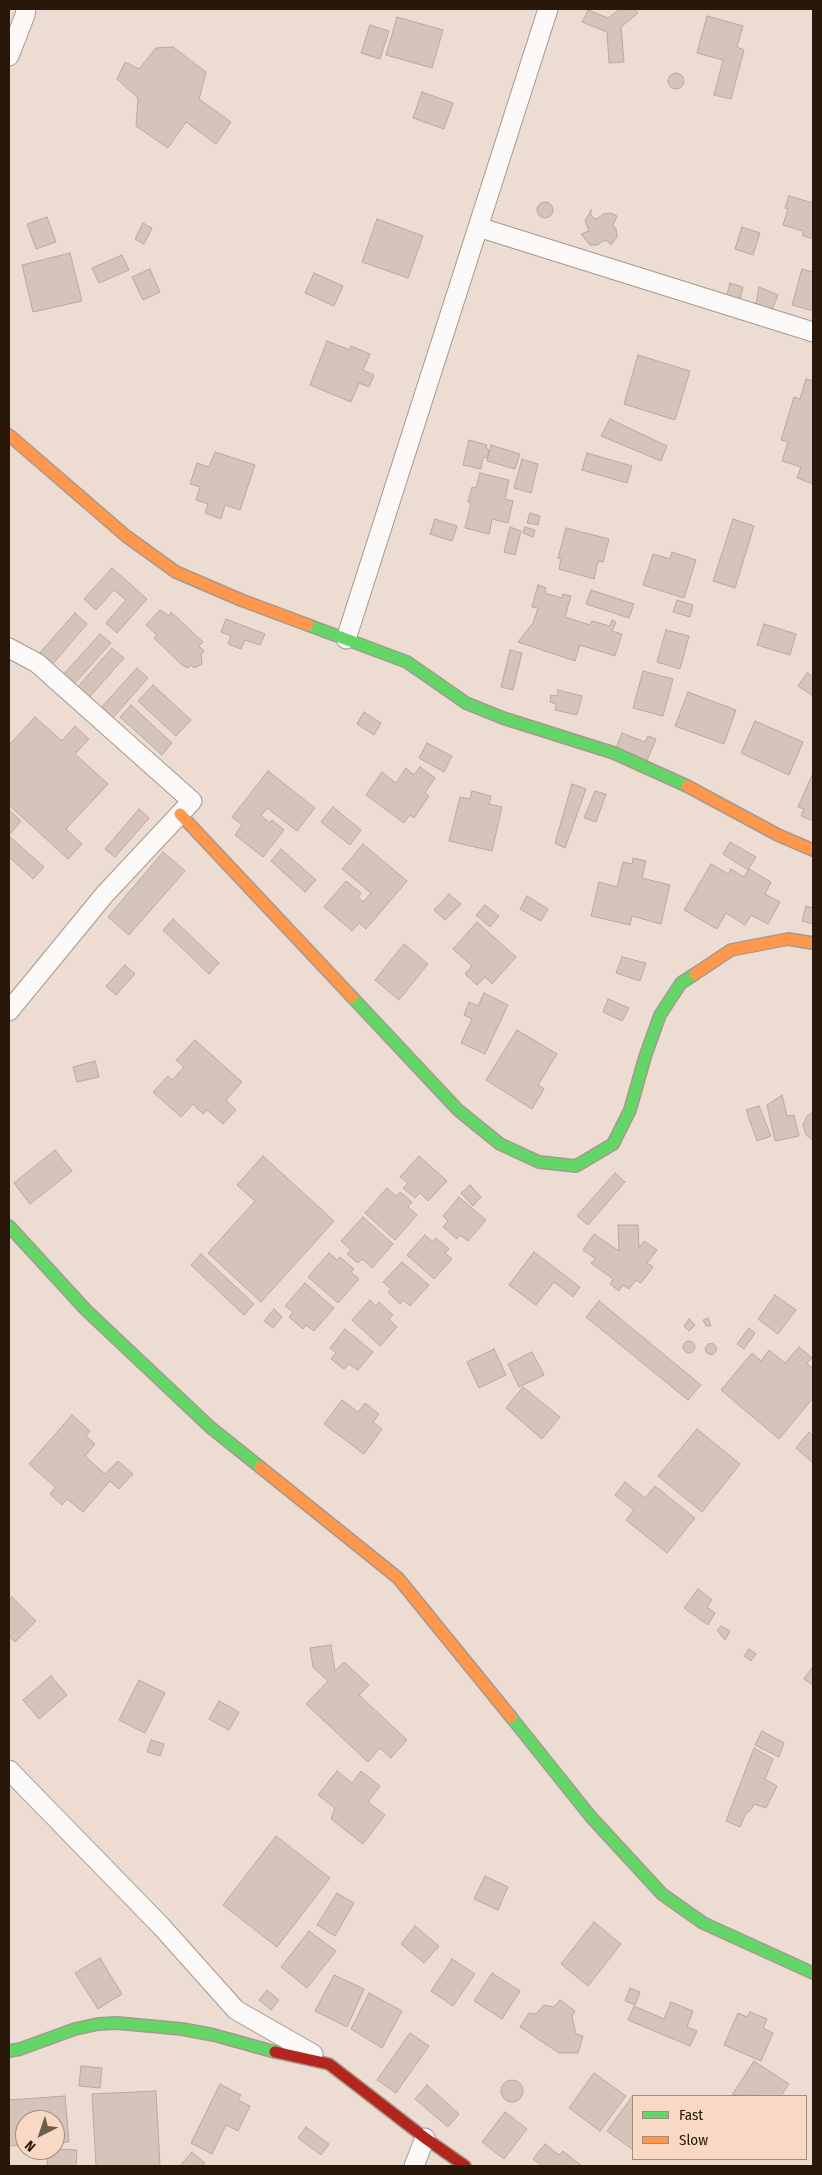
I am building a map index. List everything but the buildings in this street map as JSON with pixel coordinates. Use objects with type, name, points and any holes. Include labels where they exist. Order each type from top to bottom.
[{"type":"street","points":[[9,56],[26,9]]},
{"type":"street","points":[[346,639],[548,9]]},
{"type":"street","points":[[478,227],[813,332]]},
{"type":"street","points":[[9,435],[126,536],[176,572],[241,600],[407,662],[466,702],[503,718],[614,753],[693,789],[778,835],[813,850]]},
{"type":"street","points":[[9,648],[37,663],[192,801],[105,894],[9,1011]]},
{"type":"street","points":[[180,814],[458,1110],[500,1144],[539,1162],[576,1166],[613,1144],[630,1110],[645,1057],[660,1015],[681,983],[731,950],[788,940],[813,943]]},
{"type":"street","points":[[9,1226],[86,1310],[210,1427],[398,1578],[591,1817],[662,1894],[703,1923],[813,1973]]},
{"type":"street","points":[[9,1770],[161,1926],[236,2010],[329,2064],[425,2138],[465,2166]]},
{"type":"street","points":[[9,2051],[20,2049],[75,2028],[117,2023],[182,2029],[214,2035],[250,2046],[329,2064]]},
{"type":"street","points":[[414,2166],[425,2138]]},
{"type":"traffic: fast","points":[[308,625],[407,662],[466,703],[503,718],[614,753],[687,786]]},
{"type":"traffic: fast","points":[[352,997],[458,1110],[500,1144],[539,1162],[576,1166],[613,1144],[630,1110],[645,1057],[660,1015],[681,983],[695,974]]},
{"type":"traffic: fast","points":[[9,1226],[86,1310],[210,1427],[260,1467]]},
{"type":"traffic: fast","points":[[511,1717],[591,1817],[662,1894],[703,1923],[813,1973]]},
{"type":"traffic: fast","points":[[9,2051],[20,2049],[75,2029],[98,2024],[117,2023],[182,2029],[214,2035],[275,2052]]},
{"type":"traffic: slow","points":[[9,435],[126,536],[176,572],[241,600],[308,625]]},
{"type":"traffic: slow","points":[[687,786],[778,835],[813,850]]},
{"type":"traffic: slow","points":[[180,814],[352,997]]},
{"type":"traffic: slow","points":[[695,974],[731,950],[788,939],[813,943]]},
{"type":"traffic: slow","points":[[260,1467],[398,1578],[511,1717]]},
{"type":"traffic: jam","points":[[275,2052],[329,2064],[425,2138],[465,2166]]}]
